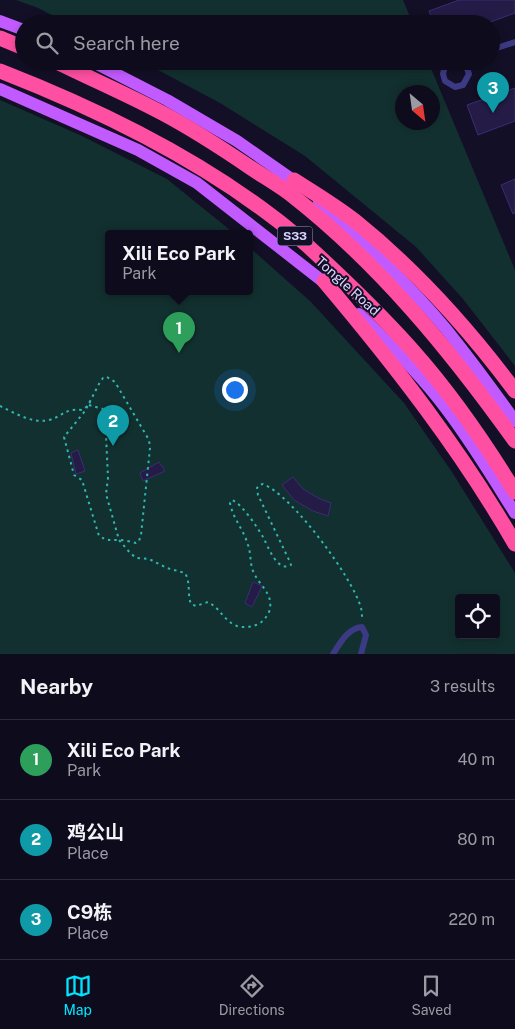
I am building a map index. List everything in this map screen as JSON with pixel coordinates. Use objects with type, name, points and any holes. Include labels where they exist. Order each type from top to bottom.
[{"type":"highway","points":[[0,38],[15,44]]},
{"type":"highway","name":"S33","points":[[74,70],[164,114],[229,153],[295,199],[340,236],[391,287],[433,333],[470,379],[515,441]]},
{"type":"highway","name":"S33","points":[[0,71],[39,86],[153,140],[212,175],[270,214],[322,259],[372,307],[415,353],[456,404],[515,492]]},
{"type":"highway","points":[[294,180],[354,220],[393,253],[445,304],[488,355],[515,391]]},
{"type":"highway","points":[[324,281],[370,335],[442,430],[488,498],[515,544]]},
{"type":"main road","points":[[0,21],[15,27]]},
{"type":"main road","points":[[109,70],[167,100],[237,141],[294,180],[350,230],[432,314],[486,379],[515,421]]},
{"type":"main road","name":"Tongle Road","points":[[0,89],[138,150],[197,183],[324,281],[405,360],[446,409],[484,462],[515,513]]},
{"type":"lane","points":[[500,47],[515,42]]},
{"type":"lane","points":[[333,654],[346,636],[356,627],[362,627],[366,635],[361,654]]},
{"type":"path","points":[[103,378],[111,378],[150,440],[141,536],[136,543],[119,540],[112,542],[99,536],[82,480],[74,475],[64,441],[66,434],[85,411],[91,400],[103,378]]},
{"type":"path","points":[[0,406],[30,420],[39,421],[49,420],[71,409],[82,410],[91,400]]},
{"type":"path","points":[[88,405],[103,409],[108,416],[106,440],[108,478],[106,494],[119,540],[137,558],[149,559],[167,568],[185,573],[191,604],[196,606],[208,602],[219,609],[227,620],[238,627],[250,627],[261,623],[268,614],[271,604],[268,594],[252,570],[248,543],[230,503],[232,500],[236,502],[249,517],[279,563],[286,567],[290,565],[258,495],[257,488],[263,484],[284,498],[325,544],[362,609],[362,627]]},
{"type":"green space","points":[[16,0],[403,0],[409,15],[52,15]]},
{"type":"green space","points":[[158,70],[432,70],[438,85],[395,85],[395,130],[440,130],[440,90],[515,270],[515,366],[463,299],[416,247],[305,156],[220,103]]},
{"type":"green space","points":[[0,100],[82,136],[167,179],[230,230],[105,230],[105,295],[253,295],[253,251],[311,302],[404,403],[452,472],[515,573],[515,654],[0,654]]},
{"type":"building","points":[[459,0],[515,0],[515,13],[500,18],[500,15],[431,15],[429,11]]},
{"type":"building","points":[[515,88],[515,121],[478,135],[467,105]]},
{"type":"building","points":[[515,179],[515,213],[513,214],[501,185]]},
{"type":"building","points":[[78,450],[85,471],[76,474],[71,453]]},
{"type":"building","points":[[159,462],[165,471],[143,481],[140,473]]},
{"type":"building","points":[[293,477],[303,489],[331,503],[328,516],[313,511],[294,500],[282,485]]},
{"type":"building","points":[[253,582],[262,586],[252,607],[245,603]]},
{"type":"place","name":"C9栋","points":[[493,113]]},
{"type":"place","name":"Xili Eco Park","points":[[179,353]]},
{"type":"place","name":"鸡公山","points":[[113,446]]}]
